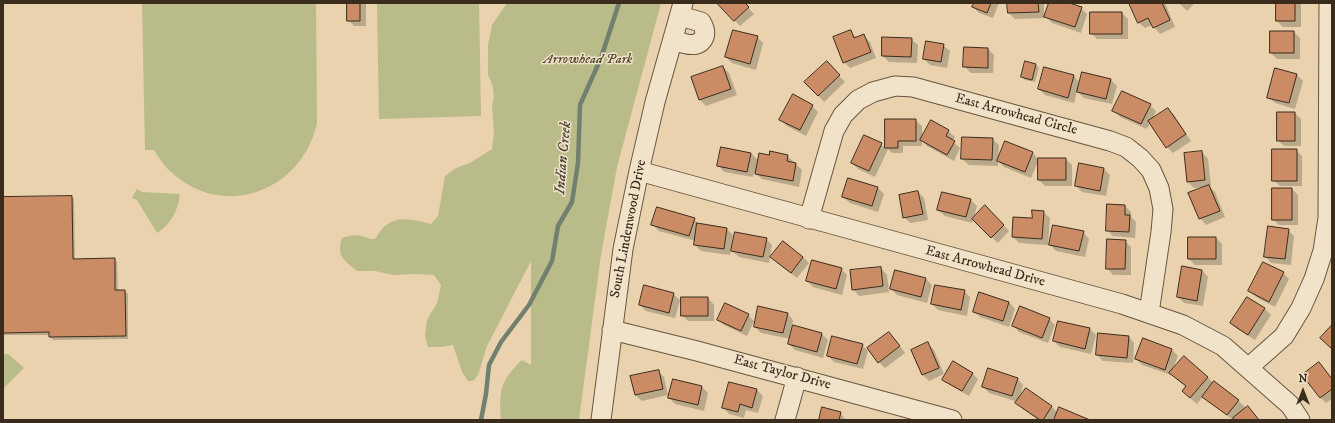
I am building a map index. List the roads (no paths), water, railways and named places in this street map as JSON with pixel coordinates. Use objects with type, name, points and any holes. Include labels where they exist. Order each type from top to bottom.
[{"type":"street","points":[[1249,367],[1284,336],[1301,308],[1314,279],[1323,251],[1328,218],[1329,3]]},
{"type":"street","name":"South Lindenwood Drive","points":[[601,420],[623,249],[655,102],[681,10],[701,22],[705,35],[702,41],[697,45],[690,45],[673,40]]},
{"type":"street","name":"East Arrowhead Circle","points":[[809,219],[834,131],[843,115],[858,100],[873,92],[895,86],[913,87],[1095,136],[1126,147],[1140,158],[1151,170],[1159,188],[1163,209],[1149,313]]},
{"type":"street","name":"East Arrowhead Drive","points":[[639,172],[1122,304],[1149,313],[1183,326],[1222,346],[1249,367],[1290,405],[1300,420]]},
{"type":"street","name":"East Taylor Drive","points":[[612,330],[797,377],[949,420]]},
{"type":"street","points":[[785,420],[797,377]]},
{"type":"waterway","name":"Indian Creek","points":[[481,420],[486,394],[489,365],[501,342],[529,305],[552,261],[558,226],[572,202],[578,163],[580,105],[601,58],[619,3]]},
{"type":"park label","name":"Arrowhead Park","points":[[588,60]]}]
